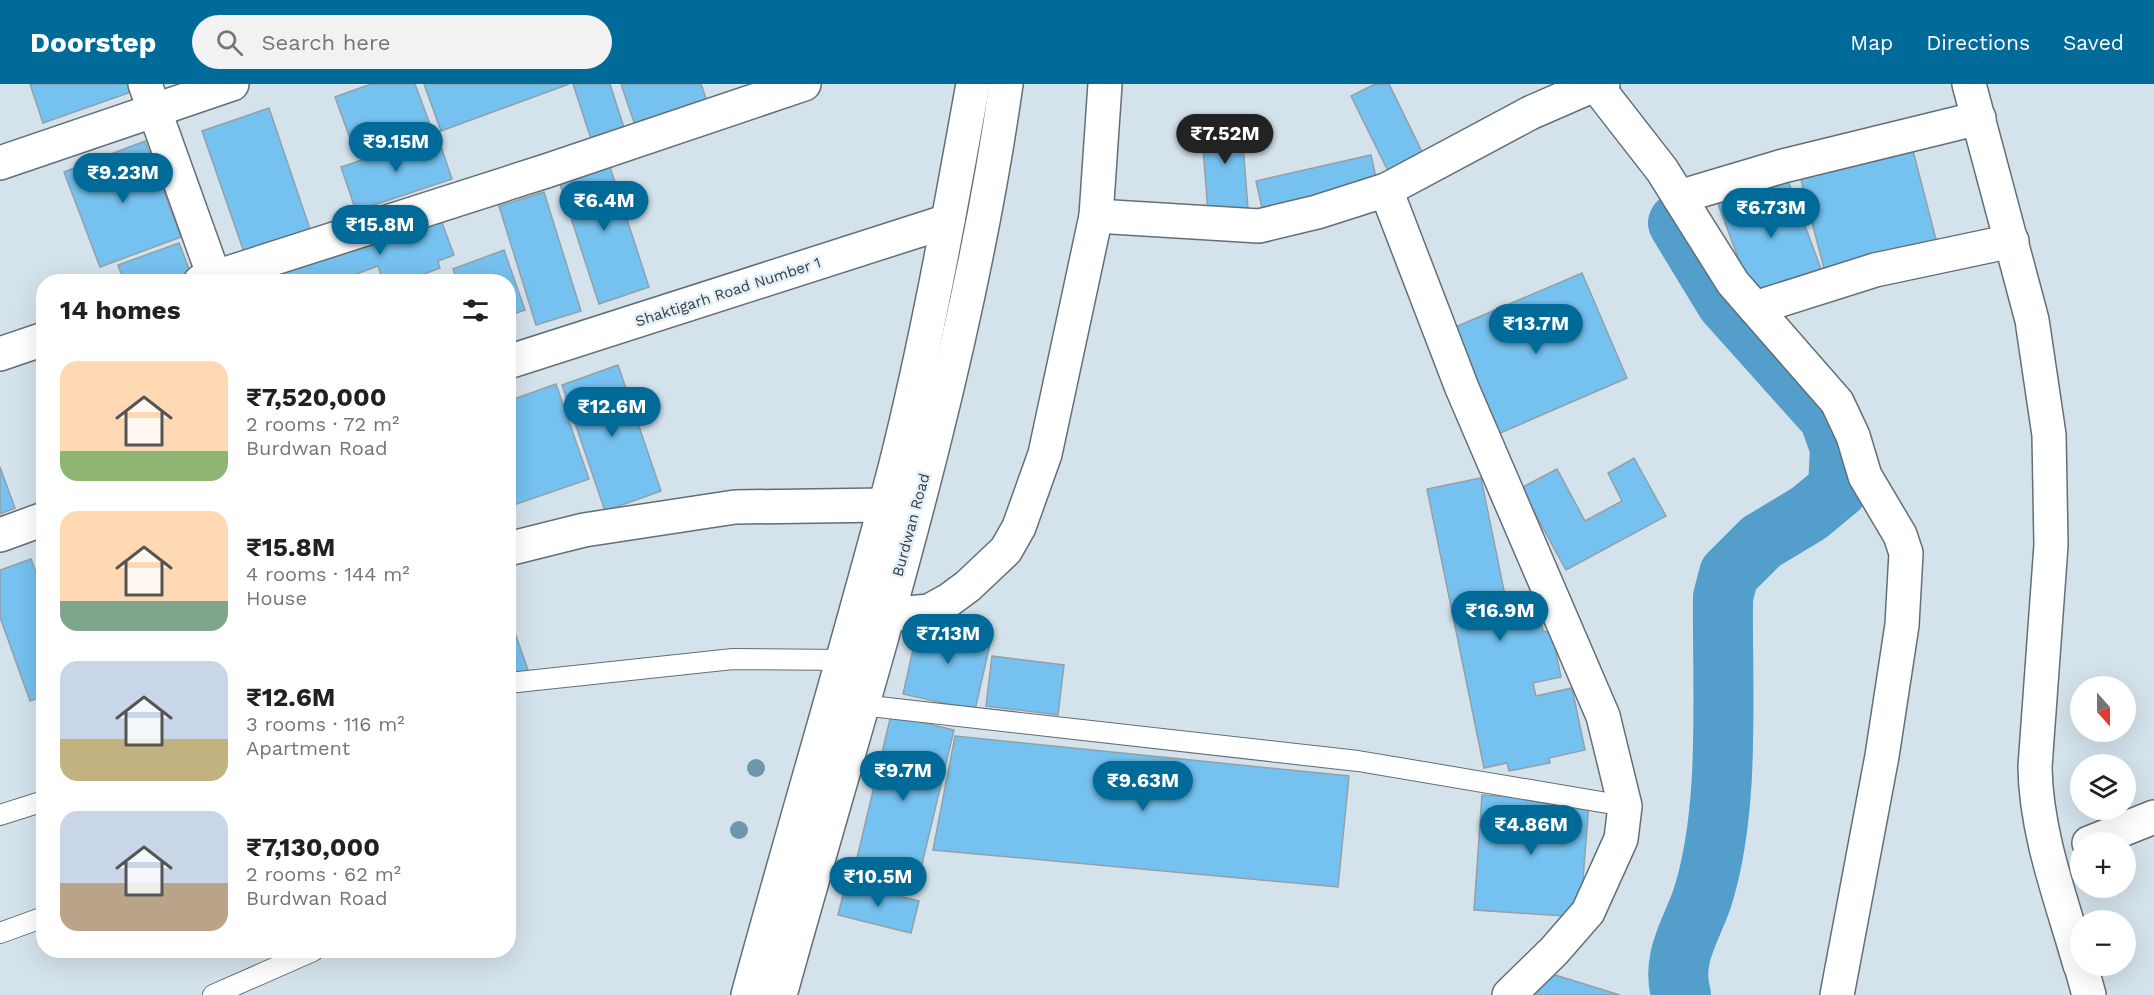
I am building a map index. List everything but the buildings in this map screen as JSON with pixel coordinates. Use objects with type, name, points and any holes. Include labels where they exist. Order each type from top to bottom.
[{"type":"street","points":[[0,163],[150,96],[232,84]]},
{"type":"street","points":[[228,274],[804,84]]},
{"type":"street","name":"Burdwan Road","points":[[748,995],[885,505],[922,348],[973,84]]},
{"type":"street","name":"Burdwan Road","points":[[780,995],[886,615],[958,342],[994,167],[1006,84]]},
{"type":"street","points":[[886,615],[929,611],[949,600],[1000,556],[1019,527],[1045,454],[1095,216],[1105,84]]},
{"type":"street","points":[[1969,84],[2032,320],[2049,435],[2051,545],[2035,767],[2036,799],[2049,858],[2070,928]]},
{"type":"street","points":[[1095,216],[1259,226],[1317,212],[1386,190],[1589,88],[1662,170],[1733,284],[1837,402],[1853,436],[1865,476],[1900,535],[1906,553],[1902,625],[1887,723],[1837,995]]},
{"type":"street","points":[[150,96],[208,274]]},
{"type":"street","points":[[1679,197],[1783,165],[1979,118]]},
{"type":"street","points":[[1386,190],[1462,387],[1603,716],[1624,806],[1621,839],[1588,912],[1554,951],[1509,995]]},
{"type":"street","name":"Shaktigarh Road Number 1","points":[[516,359],[948,221]]},
{"type":"street","points":[[1755,308],[1875,270],[2012,241]]},
{"type":"street","points":[[0,354],[36,342]]},
{"type":"street","points":[[516,547],[584,530],[735,507],[885,505]]},
{"type":"street","points":[[0,535],[36,522]]},
{"type":"street","points":[[2116,832],[2154,817]]},
{"type":"street","points":[[2049,858],[2070,850]]},
{"type":"street","points":[[2084,976],[2090,995]]},
{"type":"lane","points":[[516,682],[733,659],[843,660]]},
{"type":"lane","points":[[861,705],[1358,761],[1624,806]]},
{"type":"lane","points":[[0,815],[36,804]]},
{"type":"lane","points":[[0,933],[36,920]]},
{"type":"lane","points":[[213,995],[297,958]]},
{"type":"waterway","points":[[1678,223],[1726,302],[1829,417],[1840,448],[1838,489],[1809,513],[1761,542],[1729,574],[1723,597],[1723,750],[1717,827],[1702,899],[1680,957],[1678,969],[1681,995]]}]
